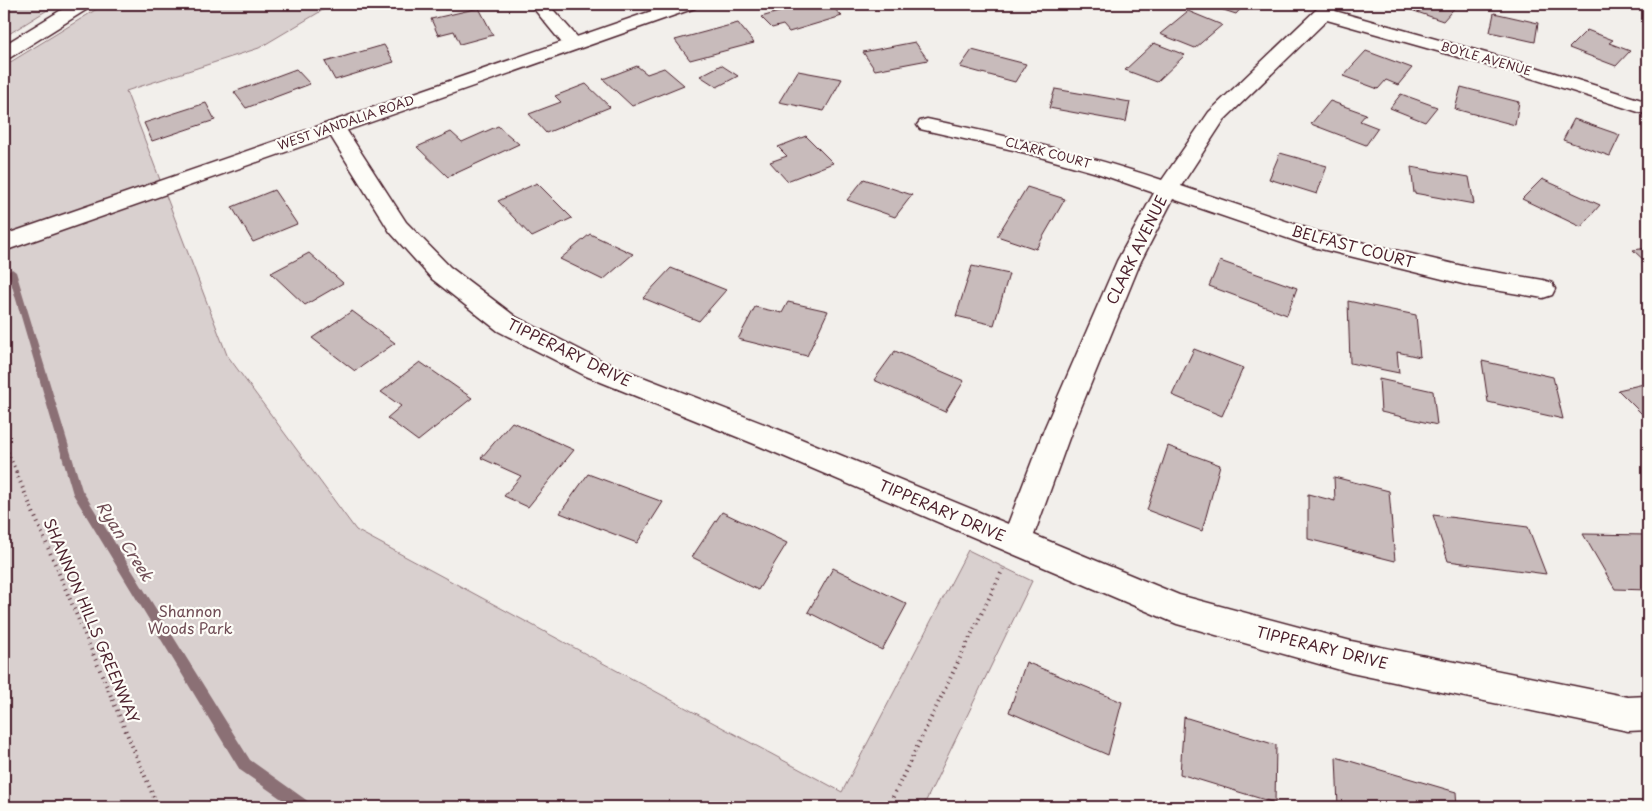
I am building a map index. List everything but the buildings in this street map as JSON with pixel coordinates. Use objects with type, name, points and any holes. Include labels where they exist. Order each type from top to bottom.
[{"type":"street","points":[[4,53],[84,4]]},
{"type":"street","points":[[539,4],[573,44]]},
{"type":"street","name":"WEST VANDALIA ROAD","points":[[4,243],[689,4]]},
{"type":"street","name":"BOYLE AVENUE","points":[[1327,9],[1648,109]]},
{"type":"street","name":"CLARK AVENUE","points":[[1016,542],[1059,427],[1129,261],[1167,190],[1216,116],[1327,9]]},
{"type":"street","name":"CLARK COURT","points":[[927,125],[1029,147],[1105,168],[1167,190]]},
{"type":"street","name":"TIPPERARY DRIVE","points":[[335,127],[398,227],[442,273],[507,324],[596,369],[767,437],[1177,609],[1351,657],[1628,714],[1648,713]]},
{"type":"street","name":"BELFAST COURT","points":[[1167,190],[1313,239],[1471,277],[1543,289]]},
{"type":"path","name":"SHANNON HILLS GREENWAY","points":[[4,443],[158,807]]},
{"type":"path","points":[[888,807],[1016,542]]},
{"type":"green space","points":[[4,4],[57,4],[4,37]]},
{"type":"green space","name":"Shannon Woods Park","points":[[105,4],[333,4],[259,48],[126,91],[227,355],[356,530],[842,792],[968,550],[1032,581],[923,807],[4,807],[4,66]]},
{"type":"waterway","name":"Ryan Creek","points":[[12,272],[77,491],[245,765],[304,807]]}]
